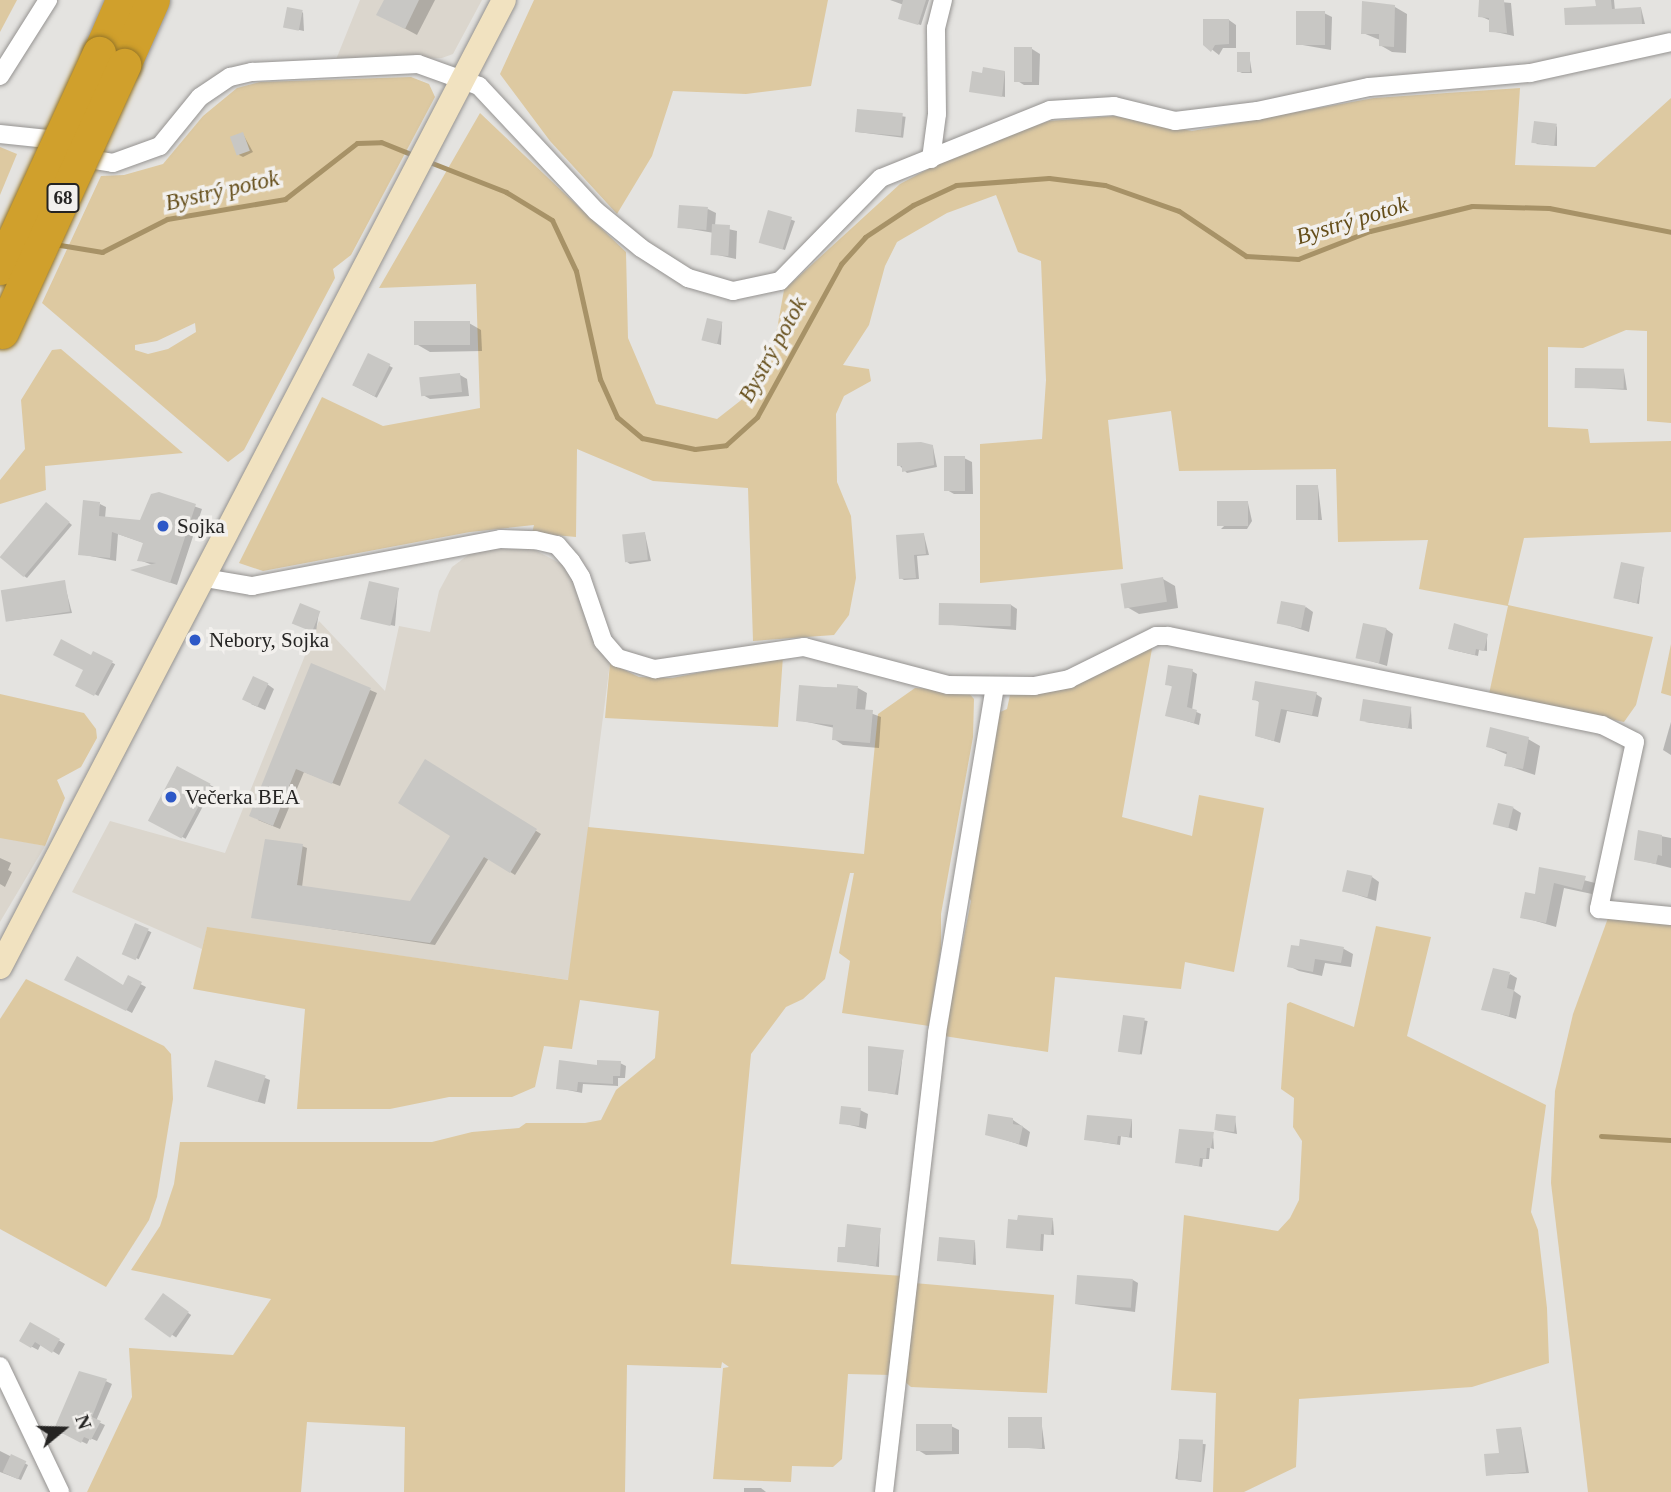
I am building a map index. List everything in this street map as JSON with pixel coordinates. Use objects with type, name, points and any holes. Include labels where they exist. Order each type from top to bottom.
[{"type":"highway","name":"68","points":[[1,334],[111,59],[122,0]]},
{"type":"highway","name":"68","points":[[0,268],[111,59],[153,0]]},
{"type":"main road","points":[[0,967],[504,0]]},
{"type":"street","points":[[0,76],[48,0]]},
{"type":"street","points":[[931,159],[937,114],[936,28],[943,0]]},
{"type":"street","points":[[0,134],[48,139],[95,160],[113,163],[159,146],[200,97],[230,77],[252,72],[418,64],[479,86],[596,211],[641,248],[710,288],[758,289],[780,281],[881,178],[1050,110],[1114,106],[1175,121],[1257,111],[1369,87],[1530,74],[1671,42]]},
{"type":"street","points":[[205,578],[252,586],[501,539],[535,540],[556,545],[571,561],[582,577],[603,640],[618,657],[639,666],[677,667],[767,649],[804,647],[907,677],[995,687],[1069,679],[1156,636],[1168,636],[1602,725],[1636,742],[1599,909],[1671,916]]},
{"type":"street","points":[[884,1492],[937,1033],[995,687]]},
{"type":"street","points":[[0,1366],[61,1492]]},
{"type":"shaded area","points":[[0,0],[17,0],[0,32]]},
{"type":"shaded area","points":[[360,0],[482,0],[453,54],[442,58],[335,62]]},
{"type":"shaded area","points":[[534,0],[828,0],[811,86],[746,94],[673,91],[652,156],[617,214],[550,141],[500,74]]},
{"type":"shaded area","points":[[411,77],[429,84],[435,97],[351,255],[333,269],[335,278],[244,450],[228,462],[42,303],[101,176],[124,175],[163,164],[203,116],[237,88],[260,82]],"holes":[[[195,323],[196,332],[168,349],[148,354],[135,350],[135,345],[157,341]]]},
{"type":"shaded area","points":[[1520,88],[1515,165],[1595,167],[1671,98],[1671,423],[1647,421],[1647,331],[1626,330],[1583,348],[1548,347],[1548,427],[1588,429],[1590,443],[1671,441],[1671,532],[1524,538],[1508,605],[1653,637],[1636,705],[1624,722],[1489,694],[1508,606],[1419,589],[1428,540],[1338,542],[1336,469],[1179,471],[1171,411],[1108,420],[1123,569],[980,583],[980,444],[1042,439],[1046,380],[1041,261],[1018,252],[996,195],[947,213],[897,242],[885,266],[869,325],[843,365],[869,369],[871,381],[844,396],[836,414],[837,482],[851,516],[856,578],[849,615],[834,635],[753,641],[748,488],[653,481],[577,449],[576,537],[532,533],[534,525],[470,532],[263,571],[239,563],[322,397],[383,426],[480,408],[476,284],[379,288],[480,113],[626,252],[628,338],[656,404],[717,419],[768,379],[784,290],[900,184],[964,150],[1049,121],[1115,116],[1192,131],[1374,98]]},
{"type":"shaded area","points":[[0,147],[17,154],[0,195]]},
{"type":"shaded area","points":[[61,349],[183,453],[45,466],[46,490],[0,504],[0,480],[25,449],[21,400],[52,350]]},
{"type":"shaded area","points":[[495,549],[533,549],[567,567],[578,585],[597,644],[610,663],[569,980],[207,928],[202,949],[72,892],[110,821],[225,853],[319,621],[385,691],[399,626],[430,632],[439,591],[452,567],[471,553]]},
{"type":"shaded area","points":[[1153,643],[1122,817],[1192,836],[1199,795],[1264,808],[1234,972],[1185,962],[1181,989],[1055,977],[1048,1052],[944,1036],[971,901],[968,895],[998,713],[1007,709],[1010,695],[1016,692]]},
{"type":"shaded area","points":[[1671,644],[1671,696],[1661,693]]},
{"type":"shaded area","points":[[783,656],[778,727],[605,718],[610,663],[639,677],[672,678]]},
{"type":"shaded area","points":[[915,688],[967,691],[974,699],[973,737],[941,914],[941,948],[929,1026],[842,1013],[850,961],[839,953],[854,873],[850,873],[825,979],[803,999],[786,1007],[751,1054],[731,1264],[903,1276],[891,1375],[848,1374],[842,1459],[833,1467],[792,1466],[791,1482],[713,1479],[723,1368],[729,1367],[722,1362],[721,1368],[627,1365],[625,1492],[404,1492],[405,1427],[307,1422],[301,1492],[87,1492],[132,1397],[129,1348],[233,1355],[271,1299],[131,1270],[160,1226],[174,1184],[180,1142],[432,1142],[472,1132],[519,1128],[526,1123],[585,1123],[601,1120],[616,1090],[655,1058],[659,1011],[580,1000],[572,1049],[544,1046],[535,1087],[512,1097],[449,1097],[390,1109],[297,1109],[305,1009],[193,989],[207,927],[568,980],[588,827],[864,854],[878,714]]},
{"type":"shaded area","points":[[0,694],[84,713],[96,729],[97,738],[81,767],[57,780],[65,798],[45,846],[0,838]]},
{"type":"shaded area","points":[[0,837],[45,846],[0,922]]},
{"type":"shaded area","points":[[1608,918],[1671,924],[1671,1492],[1588,1492],[1551,1183],[1555,1091],[1573,1014]]},
{"type":"shaded area","points":[[1376,926],[1431,937],[1407,1036],[1546,1105],[1531,1212],[1538,1230],[1547,1308],[1549,1363],[1472,1387],[1299,1399],[1296,1467],[1244,1492],[1213,1492],[1216,1393],[1171,1390],[1184,1215],[1278,1231],[1290,1218],[1299,1200],[1302,1141],[1293,1127],[1294,1098],[1281,1089],[1287,1004],[1290,1002],[1354,1027]]},
{"type":"shaded area","points":[[26,979],[164,1046],[171,1054],[173,1099],[157,1197],[149,1220],[106,1287],[0,1229],[0,1019]]},
{"type":"shaded area","points":[[914,1283],[1054,1295],[1047,1393],[911,1387],[904,1381]]},
{"type":"building","points":[[384,0],[419,0],[405,29],[376,15]]},
{"type":"building","points":[[903,0],[926,0],[918,25],[898,19]]},
{"type":"building","points":[[1479,0],[1504,0],[1507,33],[1489,32],[1489,18],[1478,17]]},
{"type":"building","points":[[1595,0],[1611,0],[1612,9],[1641,7],[1642,24],[1565,25],[1564,8],[1596,6]]},
{"type":"building","points":[[1362,1],[1395,5],[1394,47],[1379,46],[1379,34],[1361,34]]},
{"type":"building","points":[[287,7],[303,10],[299,31],[283,28]]},
{"type":"building","points":[[1296,11],[1325,11],[1325,45],[1296,45]]},
{"type":"building","points":[[1203,19],[1229,19],[1229,44],[1215,45],[1211,52],[1203,45]]},
{"type":"building","points":[[1014,47],[1032,47],[1032,82],[1014,82]]},
{"type":"building","points":[[1237,52],[1250,52],[1250,72],[1237,72]]},
{"type":"building","points":[[983,67],[1005,71],[1002,97],[969,92],[972,71],[982,73]]},
{"type":"building","points":[[857,109],[903,113],[901,136],[855,132]]},
{"type":"building","points":[[1534,121],[1557,124],[1554,146],[1531,143]]},
{"type":"building","points":[[243,132],[250,151],[237,156],[230,137]]},
{"type":"building","points":[[679,205],[708,207],[706,230],[677,228]]},
{"type":"building","points":[[768,210],[792,217],[783,250],[759,243]]},
{"type":"building","points":[[712,224],[730,225],[728,256],[710,255]]},
{"type":"building","points":[[707,318],[723,322],[717,344],[701,340]]},
{"type":"building","points":[[414,321],[470,321],[470,345],[414,345]]},
{"type":"building","points":[[368,353],[390,364],[375,396],[352,385]]},
{"type":"building","points":[[1575,368],[1624,369],[1624,389],[1575,388]]},
{"type":"building","points":[[460,373],[462,392],[421,396],[419,377]]},
{"type":"building","points":[[921,442],[933,445],[934,465],[902,472],[902,466],[897,466],[897,443]]},
{"type":"building","points":[[944,456],[965,456],[965,491],[944,491]]},
{"type":"building","points":[[1296,485],[1318,485],[1318,520],[1296,520]]},
{"type":"building","name":"Sojka","points":[[159,492],[196,504],[170,583],[130,570],[156,563],[137,561],[143,543],[112,532],[110,558],[78,555],[83,500],[100,502],[99,516],[140,520],[151,494]]},
{"type":"building","points":[[1217,501],[1248,501],[1248,526],[1217,526]]},
{"type":"building","points":[[46,502],[70,522],[23,577],[0,557]]},
{"type":"building","points":[[645,532],[648,560],[625,562],[622,534]]},
{"type":"building","points":[[924,533],[926,554],[914,555],[916,578],[899,579],[896,535]]},
{"type":"building","points":[[1621,562],[1644,567],[1637,603],[1613,598]]},
{"type":"building","points":[[1163,577],[1167,602],[1124,608],[1121,584]]},
{"type":"building","points":[[65,580],[70,612],[6,622],[1,590]]},
{"type":"building","points":[[369,581],[399,588],[390,626],[360,619]]},
{"type":"building","points":[[1281,601],[1306,606],[1301,628],[1277,624]]},
{"type":"building","points":[[300,603],[320,611],[312,632],[292,623]]},
{"type":"building","points":[[939,603],[1011,604],[1011,626],[939,625]]},
{"type":"building","points":[[1363,623],[1386,628],[1379,663],[1356,658]]},
{"type":"building","points":[[1454,623],[1488,634],[1484,651],[1476,649],[1475,655],[1448,649]]},
{"type":"building","points":[[61,639],[91,655],[93,651],[113,661],[94,696],[75,686],[83,670],[53,655]]},
{"type":"building","points":[[311,663],[371,688],[332,784],[296,769],[273,826],[249,816]]},
{"type":"building","points":[[1168,665],[1193,669],[1187,707],[1197,710],[1194,723],[1165,716],[1172,686],[1165,685]]},
{"type":"building","points":[[253,676],[268,683],[257,707],[242,700]]},
{"type":"building","points":[[1255,681],[1317,692],[1312,715],[1281,709],[1274,741],[1255,736],[1259,701],[1252,700]]},
{"type":"building","points":[[837,684],[858,686],[856,709],[873,710],[870,743],[832,740],[833,725],[796,721],[799,685],[837,688]]},
{"type":"building","points":[[1363,699],[1411,707],[1408,728],[1360,721]]},
{"type":"building","points":[[1490,727],[1529,737],[1523,769],[1504,766],[1507,752],[1486,747]]},
{"type":"building","points":[[425,759],[537,829],[510,873],[484,857],[430,943],[251,918],[265,839],[303,844],[297,885],[410,901],[450,836],[398,803]]},
{"type":"building","points":[[177,766],[211,784],[181,839],[148,821]]},
{"type":"building","points":[[1498,803],[1514,807],[1508,828],[1493,824]]},
{"type":"building","points":[[1638,830],[1662,835],[1662,856],[1658,855],[1656,864],[1634,860]]},
{"type":"building","points":[[1539,867],[1586,876],[1582,890],[1554,883],[1546,923],[1520,918],[1525,892],[1535,894]]},
{"type":"building","points":[[1347,870],[1372,876],[1367,897],[1342,891]]},
{"type":"building","points":[[135,923],[149,929],[136,960],[122,954]]},
{"type":"building","points":[[1300,939],[1344,947],[1341,963],[1315,959],[1313,972],[1287,967],[1291,945],[1299,946]]},
{"type":"building","points":[[77,956],[123,985],[128,975],[142,982],[126,1011],[64,980]]},
{"type":"building","points":[[1493,968],[1510,972],[1507,988],[1514,990],[1509,1016],[1481,1010]]},
{"type":"building","points":[[1123,1015],[1145,1018],[1140,1055],[1118,1052]]},
{"type":"building","points":[[868,1046],[904,1050],[895,1094],[868,1091]]},
{"type":"building","points":[[215,1060],[266,1075],[257,1102],[207,1087]]},
{"type":"building","points":[[559,1060],[597,1065],[597,1060],[621,1061],[620,1076],[613,1076],[613,1084],[578,1082],[577,1091],[556,1089]]},
{"type":"building","points":[[841,1106],[861,1108],[859,1126],[839,1124]]},
{"type":"building","points":[[988,1114],[1013,1118],[1013,1124],[1023,1126],[1019,1144],[985,1135]]},
{"type":"building","points":[[1216,1114],[1236,1116],[1234,1132],[1214,1130]]},
{"type":"building","points":[[1087,1115],[1132,1119],[1129,1137],[1118,1136],[1117,1144],[1084,1140]]},
{"type":"building","points":[[1179,1129],[1214,1132],[1211,1148],[1207,1148],[1206,1159],[1200,1158],[1199,1166],[1175,1163]]},
{"type":"building","points":[[1018,1215],[1053,1218],[1051,1235],[1041,1234],[1040,1251],[1006,1248],[1008,1219],[1017,1220]]},
{"type":"building","points":[[847,1224],[881,1228],[876,1266],[837,1262],[838,1247],[845,1247]]},
{"type":"building","points":[[939,1237],[975,1240],[973,1264],[937,1261]]},
{"type":"building","points":[[1077,1275],[1133,1279],[1131,1308],[1075,1304]]},
{"type":"building","points":[[163,1293],[189,1312],[170,1338],[144,1319]]},
{"type":"building","points":[[30,1322],[60,1339],[52,1353],[35,1342],[31,1348],[19,1341]]},
{"type":"building","points":[[79,1371],[107,1379],[92,1417],[101,1421],[91,1440],[84,1437],[81,1443],[54,1429]]},
{"type":"building","points":[[1008,1417],[1042,1417],[1042,1448],[1008,1448]]},
{"type":"building","points":[[916,1424],[952,1424],[952,1451],[916,1451]]},
{"type":"building","points":[[1521,1427],[1526,1472],[1486,1476],[1484,1454],[1499,1453],[1496,1429]]},
{"type":"building","points":[[1179,1439],[1203,1440],[1202,1481],[1178,1480]]},
{"type":"building","points":[[11,1454],[26,1461],[18,1479],[3,1472]]},
{"type":"waterway","name":"Bystrý potok","points":[[54,244],[102,252],[167,219],[285,199],[357,143],[381,142],[415,156]]},
{"type":"waterway","name":"Bystrý potok","points":[[427,161],[506,192],[552,220],[576,271],[600,379],[617,417],[642,438],[695,449],[726,445],[757,417],[841,264],[865,237],[913,205],[956,185],[1049,178],[1105,185],[1179,211],[1246,256],[1298,259],[1370,231],[1472,206],[1549,208],[1671,232]]},
{"type":"waterway","points":[[1601,1136],[1671,1140]]},
{"type":"place","name":"Sojka","points":[[163,526]]},
{"type":"place","name":"Nebory, Sojka","points":[[195,640]]},
{"type":"place","name":"Večerka BEA","points":[[171,797]]}]
